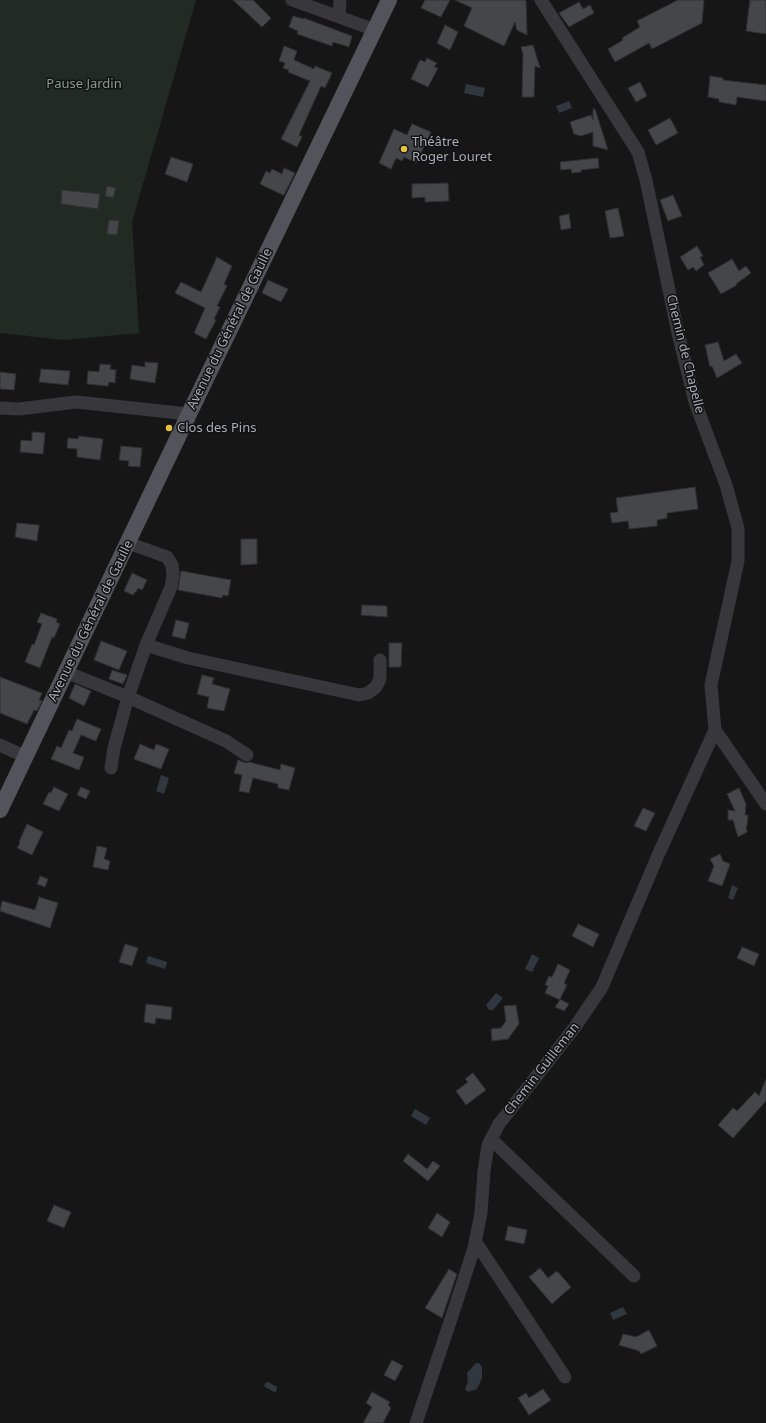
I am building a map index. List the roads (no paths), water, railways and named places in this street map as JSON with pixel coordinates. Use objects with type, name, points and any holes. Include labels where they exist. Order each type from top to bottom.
[{"type":"main road","name":"Avenue du Général de Gaulle","points":[[2,802],[26,757],[189,414],[390,0]]},
{"type":"street","points":[[292,0],[375,30]]},
{"type":"street","points":[[339,17],[340,0]]},
{"type":"street","name":"Chemin de Chapelle","points":[[541,0],[638,152],[646,180],[678,333],[695,402],[726,485],[738,528],[738,561],[711,685],[715,730]]},
{"type":"street","points":[[0,408],[19,409],[76,402],[189,414]]},
{"type":"street","points":[[111,768],[114,748],[128,697],[146,645],[171,587],[173,575],[172,565],[167,557],[128,543]]},
{"type":"street","points":[[146,645],[188,658],[359,695],[368,693],[376,687],[380,679],[380,660]]},
{"type":"street","points":[[66,672],[128,697],[226,741],[247,755]]},
{"type":"street","points":[[715,730],[766,804]]},
{"type":"street","name":"Chemin Guilleman","points":[[416,1423],[453,1313],[475,1241],[481,1213],[484,1171],[488,1145],[499,1124],[575,1027],[602,987],[659,853],[715,730]]},
{"type":"street","points":[[0,746],[26,757]]},
{"type":"street","points":[[491,1139],[634,1276]]},
{"type":"street","points":[[475,1241],[565,1377]]},
{"type":"place","name":"Théâtre Roger Louret","points":[[404,149]]},
{"type":"place","name":"Clos des Pins","points":[[169,428]]},
{"type":"park label","name":"Pause Jardin","points":[[84,84]]}]
